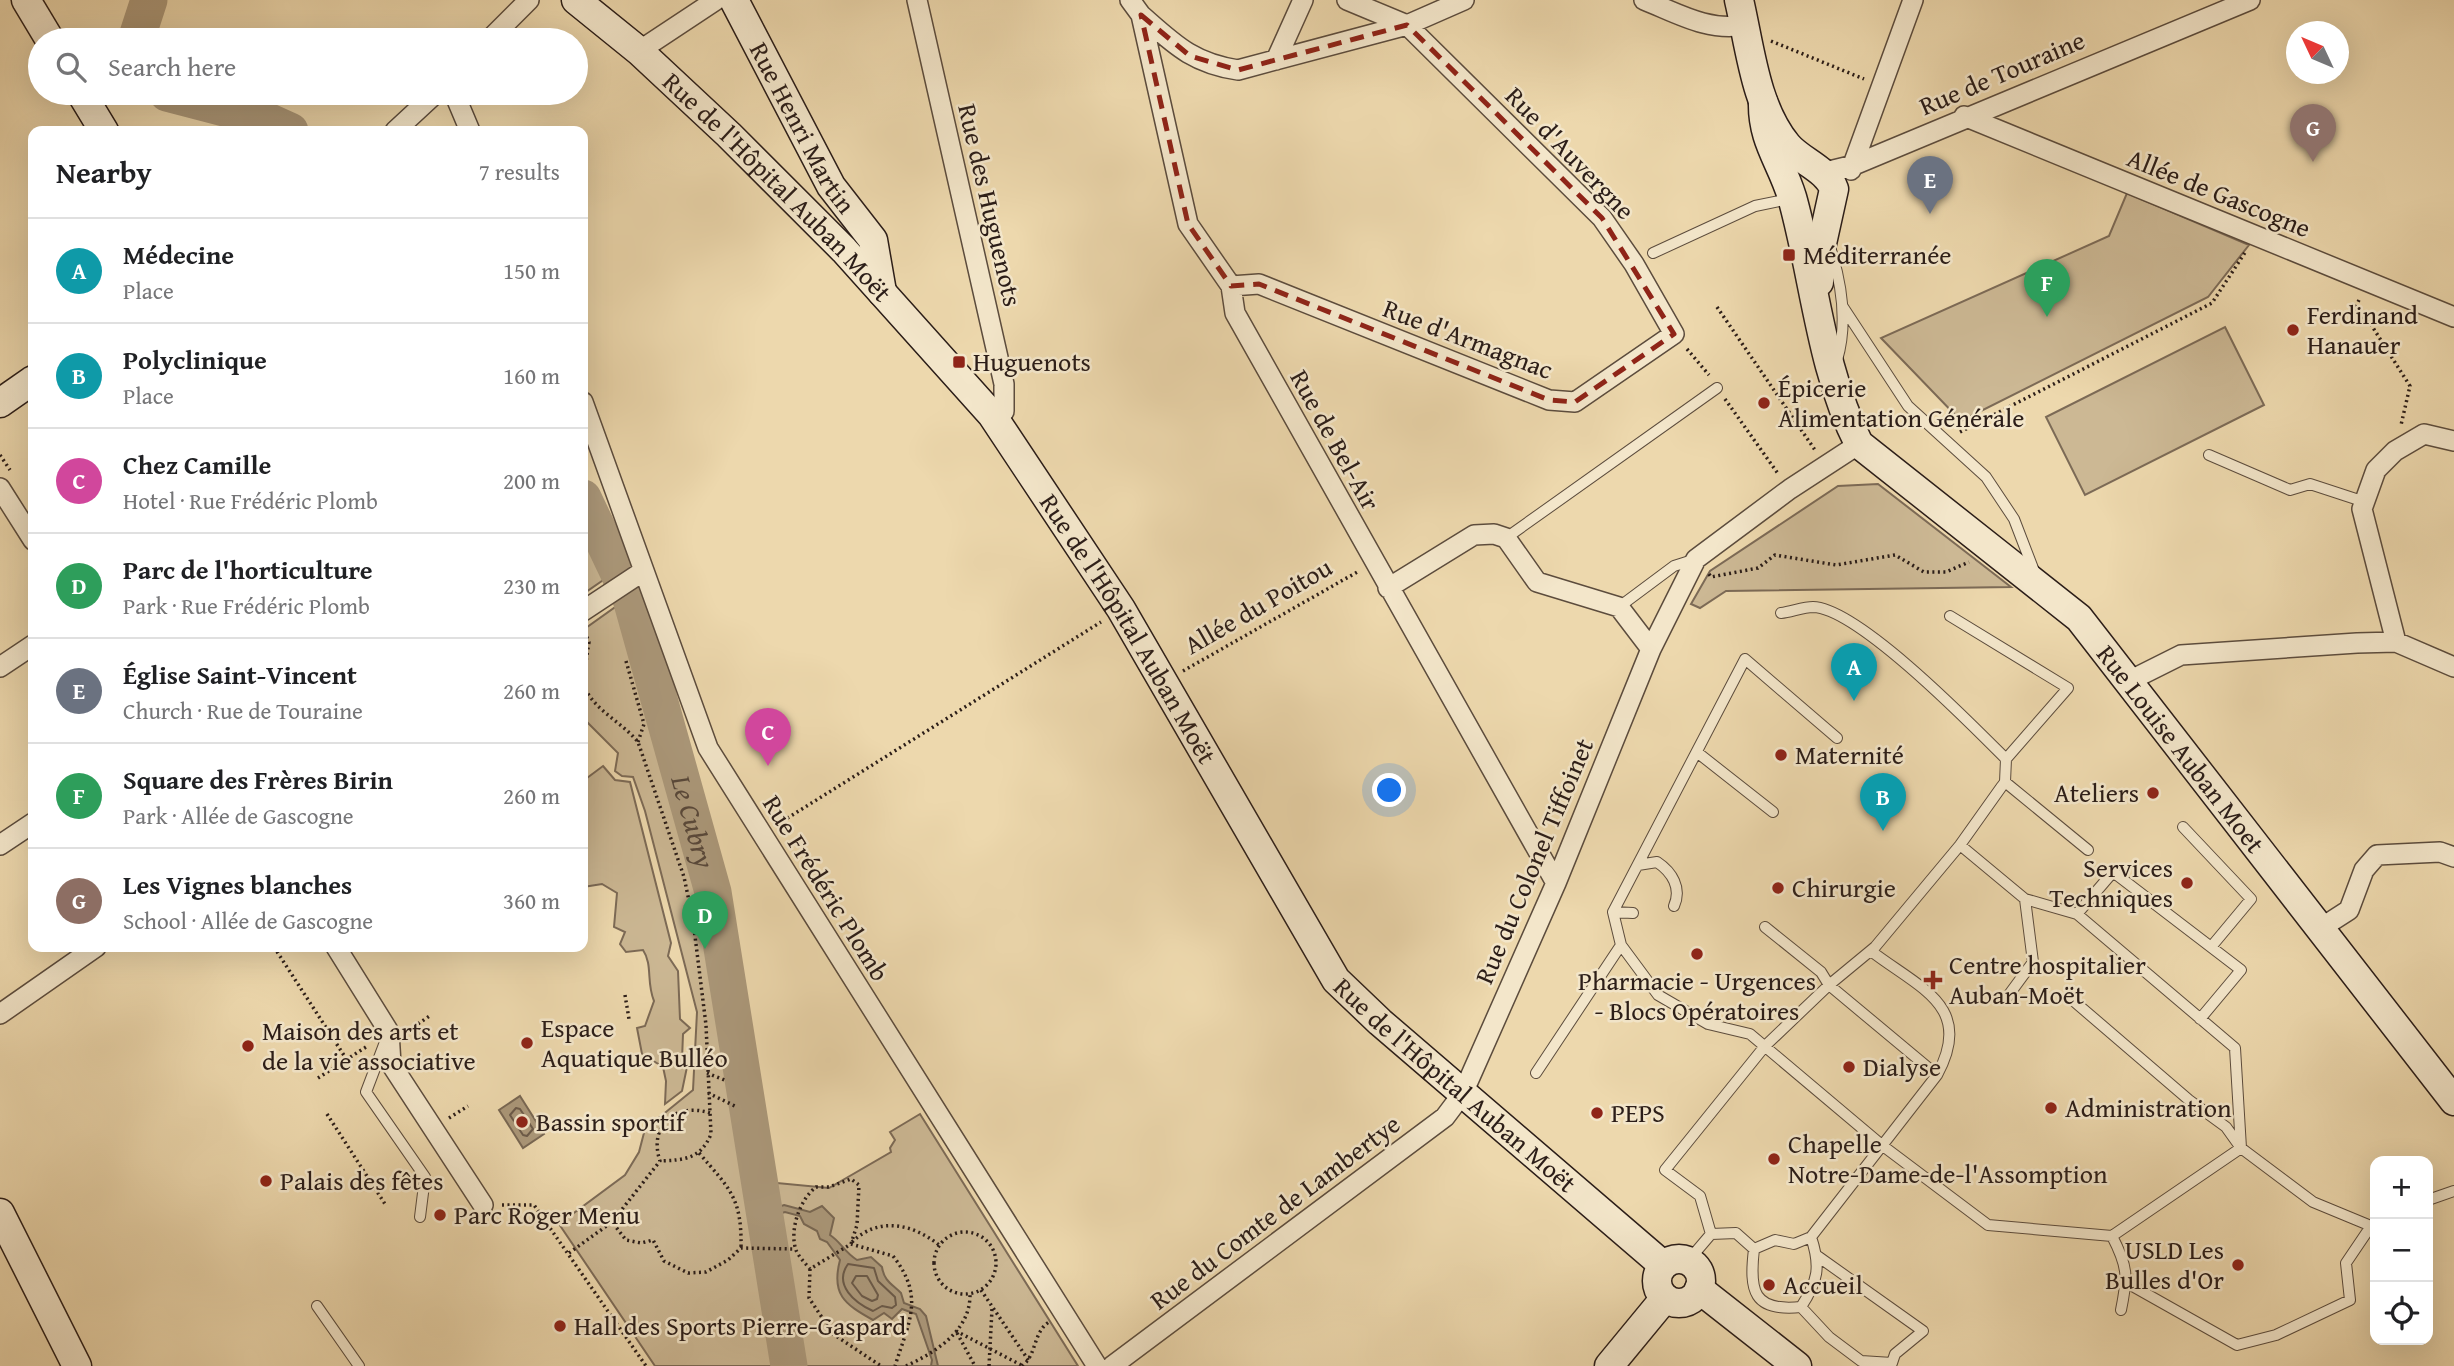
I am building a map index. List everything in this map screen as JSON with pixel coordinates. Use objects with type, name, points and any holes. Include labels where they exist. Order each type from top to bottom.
[{"type":"main road","points":[[26,0],[43,28]]},
{"type":"main road","name":"Rue de l'Hôpital Auban Moët","points":[[576,0],[639,51],[730,135],[882,292],[992,415],[1121,609],[1336,980],[1380,1023],[1463,1093],[1676,1263]]},
{"type":"main road","name":"Rue Henri Martin","points":[[734,0],[831,186],[873,240],[882,292]]},
{"type":"main road","points":[[1744,22],[1763,102],[1763,124],[1767,142],[1780,165],[1792,198],[1819,327],[1845,416],[1859,444]]},
{"type":"main road","points":[[1763,102],[1786,144],[1821,173],[1834,189],[1819,257],[1819,327]]},
{"type":"main road","points":[[88,105],[101,126]]},
{"type":"main road","points":[[1792,198],[1796,179],[1807,172],[1821,173]]},
{"type":"main road","points":[[1792,198],[1807,214],[1822,213],[1832,203]]},
{"type":"main road","points":[[0,403],[28,383]]},
{"type":"main road","name":"Rue Louise Auban Moet","points":[[1859,444],[2079,618],[2454,1101]]},
{"type":"main road","points":[[0,1213],[77,1366]]},
{"type":"main road","points":[[1676,1263],[1699,1273],[1699,1289],[1687,1301],[1671,1301],[1665,1298],[1657,1281],[1676,1263]]},
{"type":"main road","points":[[1699,1289],[1797,1366]]},
{"type":"main road","points":[[1609,1366],[1665,1298]]},
{"type":"street","points":[[501,28],[529,0]]},
{"type":"street","points":[[639,51],[716,0]]},
{"type":"street","name":"Rue des Huguenots","points":[[917,0],[1004,384],[1004,411],[992,415]]},
{"type":"street","points":[[1276,60],[1303,0]]},
{"type":"street","points":[[1347,0],[1407,25]]},
{"type":"street","points":[[1135,8],[1190,57],[1210,65],[1238,70],[1407,25],[1464,0]]},
{"type":"street","points":[[1644,0],[1706,25],[1731,27],[1744,22]]},
{"type":"street","points":[[1832,203],[1854,165],[1913,0]]},
{"type":"street","name":"Rue de Touraine","points":[[1821,173],[1854,165],[1964,116],[2249,0]]},
{"type":"street","name":"Rue de Bel-Air","points":[[1135,8],[1188,225],[1231,286],[1235,313],[1373,563],[1556,883]]},
{"type":"street","name":"Rue d'Auvergne","points":[[1407,25],[1602,219],[1634,264],[1674,334]]},
{"type":"street","points":[[400,126],[423,105]]},
{"type":"street","points":[[459,105],[468,126]]},
{"type":"street","name":"Allée de Gascogne","points":[[1964,116],[2454,317]]},
{"type":"street","name":"Rue d'Armagnac","points":[[1231,286],[1259,284],[1549,400],[1575,402],[1674,334]]},
{"type":"street","name":"Rue Frédéric Plomb","points":[[588,418],[638,574],[708,748],[1097,1366]]},
{"type":"street","points":[[2396,642],[2362,509],[2376,470],[2395,451],[2424,434],[2454,441]]},
{"type":"street","points":[[1696,559],[1790,489],[1859,444]]},
{"type":"street","points":[[0,488],[28,532]]},
{"type":"street","points":[[1388,588],[1474,535],[1494,534],[1506,538],[1536,582],[1619,607],[1651,649]]},
{"type":"street","name":"Rue du Colonel Tiffoinet","points":[[1463,1093],[1556,883],[1651,649],[1696,559]]},
{"type":"street","points":[[588,607],[638,574]]},
{"type":"street","points":[[2129,681],[2181,655],[2396,642],[2454,667]]},
{"type":"street","points":[[0,667],[28,648]]},
{"type":"street","points":[[0,845],[28,826]]},
{"type":"street","points":[[2321,928],[2349,910],[2364,870],[2377,855],[2440,852],[2454,857]]},
{"type":"street","points":[[0,1014],[89,952]]},
{"type":"street","points":[[339,952],[389,1032],[391,1064],[483,1205]]},
{"type":"street","name":"Rue du Comte de Lambertye","points":[[1112,1366],[1445,1117],[1463,1093]]},
{"type":"lane","points":[[1654,253],[1755,206],[1792,198]]},
{"type":"lane","points":[[1825,231],[1843,307],[1842,342],[1833,373]]},
{"type":"lane","points":[[1843,307],[1908,406],[1986,477],[2014,519],[2041,588]]},
{"type":"lane","points":[[1506,538],[1717,388]]},
{"type":"lane","points":[[2209,455],[2290,490],[2310,484],[2365,502]]},
{"type":"lane","points":[[1619,607],[1674,566],[1696,559]]},
{"type":"lane","points":[[1781,614],[1814,607],[1853,623],[1939,692],[2006,759]]},
{"type":"lane","points":[[1711,1234],[1700,1196],[1665,1170],[1765,1046],[1829,985],[1871,951],[1960,845],[2005,782],[2006,759],[2068,688],[1950,616]]},
{"type":"lane","points":[[1837,738],[1745,659],[1614,912],[1621,945],[1658,995],[1708,1024],[1750,1034],[1883,1146],[1988,1225],[2112,1236],[2241,1148]]},
{"type":"lane","points":[[1698,753],[1773,812]]},
{"type":"lane","points":[[2005,782],[2088,850]]},
{"type":"lane","points":[[2183,827],[2251,899],[2211,947]]},
{"type":"lane","points":[[1960,845],[2025,900],[2077,914],[2235,1048],[2241,1148]]},
{"type":"lane","points":[[1638,865],[1657,862],[1671,871],[1678,896],[1674,906]]},
{"type":"lane","points":[[2077,914],[2113,872],[2241,970],[2200,1019]]},
{"type":"lane","points":[[2005,1000],[2033,962],[2025,900]]},
{"type":"lane","points":[[1614,912],[1633,913]]},
{"type":"lane","points":[[1765,927],[1821,972],[1829,985],[1937,1075]]},
{"type":"lane","points":[[1536,1073],[1621,945]]},
{"type":"lane","points":[[1754,1249],[1775,1240],[1794,1244],[1811,1237],[1937,1075],[1950,1053],[1952,1030],[1944,1007],[1871,951]]},
{"type":"lane","points":[[2070,997],[2189,1100],[2226,1128],[2241,1148],[2313,1202],[2370,1224]]},
{"type":"lane","points":[[389,1032],[366,1093],[425,1177],[420,1217]]},
{"type":"lane","points":[[2433,1198],[2454,1191]]},
{"type":"lane","points":[[2127,1283],[2237,1345],[2276,1335],[2350,1300],[2346,1263],[2370,1229]]},
{"type":"lane","points":[[1676,1263],[1711,1234],[1736,1233],[1754,1249]]},
{"type":"lane","points":[[2112,1236],[2126,1264],[2127,1283],[2121,1310]]},
{"type":"lane","points":[[1801,1307],[1816,1284],[1816,1255],[1811,1237]]},
{"type":"lane","points":[[1754,1249],[1750,1278],[1758,1297],[1778,1309],[1801,1307]]},
{"type":"lane","points":[[1801,1307],[1829,1337],[1861,1361],[1892,1363],[1895,1354],[1923,1331],[1816,1255]]},
{"type":"lane","points":[[317,1306],[359,1366]]},
{"type":"path","points":[[1744,22],[1763,38],[1882,87]]},
{"type":"path","points":[[1945,439],[2212,303],[2256,237]]},
{"type":"path","points":[[2367,282],[2354,310],[2370,323],[2410,386],[2395,451]]},
{"type":"path","points":[[1717,307],[1826,466]]},
{"type":"path","points":[[1674,334],[1699,361],[1790,489]]},
{"type":"path","points":[[1696,559],[1711,578],[1758,568],[1775,555],[1836,565],[1895,555],[1924,572],[1946,572],[1965,566],[1985,544]]},
{"type":"path","name":"Allée du Poitou","points":[[1163,682],[1373,563]]},
{"type":"path","points":[[761,834],[1121,609]]},
{"type":"path","points":[[626,661],[644,724],[638,742]]},
{"type":"path","points":[[588,695],[590,700],[627,728],[638,742],[684,877],[706,1025],[711,1134],[699,1153],[681,1161],[660,1161]]},
{"type":"path","points":[[277,952],[346,1060]]},
{"type":"path","points":[[625,995],[629,1019]]},
{"type":"path","points":[[318,1078],[340,1065]]},
{"type":"path","points":[[707,1073],[727,1081]]},
{"type":"path","points":[[708,1093],[737,1107]]},
{"type":"path","points":[[569,1253],[612,1222],[652,1173],[660,1161],[656,1142],[666,1119],[682,1110],[710,1113]]},
{"type":"path","points":[[327,1114],[385,1204]]},
{"type":"path","points":[[612,1222],[626,1240],[640,1243],[653,1240],[664,1261],[688,1273],[706,1272],[728,1260],[741,1248],[742,1216],[733,1193],[699,1153]]},
{"type":"path","points":[[851,1244],[857,1225],[859,1185],[851,1179],[816,1187],[800,1204],[795,1249],[810,1269],[809,1298],[833,1334],[881,1366]]},
{"type":"path","points":[[483,1205],[534,1205],[646,1366]]},
{"type":"path","points":[[810,1269],[851,1244],[868,1230],[898,1226],[918,1231],[940,1246]]},
{"type":"path","points":[[957,1233],[978,1234],[987,1240],[996,1259],[996,1270],[992,1279],[981,1290],[970,1294],[955,1293],[940,1282],[934,1267],[940,1246],[957,1233]]},
{"type":"path","points":[[851,1244],[893,1256],[912,1286],[910,1316],[895,1366]]},
{"type":"path","points":[[741,1248],[795,1249]]},
{"type":"path","points":[[981,1290],[1029,1361]]},
{"type":"path","points":[[906,1366],[936,1350],[956,1331],[970,1309],[970,1294]]},
{"type":"path","points":[[989,1366],[992,1308]]},
{"type":"path","points":[[956,1331],[1023,1366],[1029,1361],[1041,1327],[1050,1321]]},
{"type":"path","points":[[956,1331],[975,1366]]},
{"type":"highlighted area","points":[[1141,15],[1190,56],[1238,70],[1407,25],[1602,218],[1674,334],[1575,402],[1549,400],[1259,284],[1231,286],[1188,224]]},
{"type":"shaded area","points":[[2127,193],[2249,245],[2208,297],[1961,421],[1881,338],[2109,236]]},
{"type":"shaded area","points":[[2225,327],[2264,405],[2085,495],[2046,417]]},
{"type":"shaded area","points":[[1878,484],[2011,587],[1726,591],[1700,608],[1691,604],[1710,571],[1838,486]]},
{"type":"shaded area","points":[[588,525],[612,574],[588,591]]},
{"type":"shaded area","points":[[635,593],[720,886],[767,1187],[777,1183],[829,1188],[891,1152],[890,1148],[895,1140],[890,1132],[920,1114],[1078,1366],[655,1366],[559,1224],[625,1175],[639,1152],[645,1129],[693,1090],[697,1012],[645,811],[633,777],[622,776],[615,771],[618,753],[588,723],[588,626]]},
{"type":"shaded area","points":[[603,766],[615,780],[630,782],[671,943],[668,956],[678,971],[680,1019],[690,1028],[683,1034],[682,1060],[687,1067],[682,1091],[665,1104],[666,1081],[663,1067],[642,1054],[637,1028],[645,1026],[654,1001],[646,956],[643,950],[626,952],[620,944],[625,932],[614,927],[617,893],[602,884],[588,886],[588,777]]},
{"type":"water","name":"Bassin sportif","points":[[520,1096],[544,1134],[523,1148],[499,1110]]},
{"type":"water","points":[[784,1205],[810,1212],[822,1206],[834,1218],[830,1235],[857,1260],[871,1257],[882,1267],[887,1279],[901,1293],[904,1303],[920,1309],[926,1316],[938,1366],[931,1366],[932,1360],[916,1314],[902,1309],[892,1319],[884,1313],[873,1320],[847,1303],[837,1281],[840,1260],[827,1242],[820,1239],[817,1231],[804,1224],[800,1216],[785,1212],[772,1216],[771,1210]]},
{"type":"waterway","name":"Le Cubry","points":[[140,28],[149,0]]},
{"type":"waterway","name":"Le Cubry","points":[[213,105],[259,117],[279,126]]},
{"type":"waterway","name":"Le Cubry","points":[[588,509],[631,599],[713,892],[789,1366]]},
{"type":"place","name":"Les Vignes blanches","points":[[2313,162]]},
{"type":"place","name":"Église Saint-Vincent","points":[[1930,214]]},
{"type":"place","name":"Méditerranée","points":[[1789,255]]},
{"type":"place","name":"Square des Frères Birin","points":[[2047,317]]},
{"type":"place","name":"Ferdinand Hanauer","points":[[2293,330]]},
{"type":"place","name":"Huguenots","points":[[959,362]]},
{"type":"place","name":"Épicerie Alimentation Générale","points":[[1764,403]]},
{"type":"place","name":"Médecine","points":[[1854,701]]},
{"type":"place","name":"Maternité","points":[[1781,755]]},
{"type":"place","name":"Chez Camille","points":[[768,766]]},
{"type":"place","name":"Ateliers","points":[[2153,793]]},
{"type":"place","name":"Polyclinique","points":[[1883,831]]},
{"type":"place","name":"Services Techniques","points":[[2187,883]]},
{"type":"place","name":"Chirurgie","points":[[1778,888]]},
{"type":"place","name":"Parc de l'horticulture","points":[[705,949]]},
{"type":"place","name":"Pharmacie - Urgences - Blocs Opératoires","points":[[1697,954]]},
{"type":"place","name":"Centre hospitalier Auban-Moët","points":[[1933,980]]},
{"type":"place","name":"Espace Aquatique Bulléo","points":[[527,1043]]},
{"type":"place","name":"Maison des arts et de la vie associative","points":[[248,1046]]},
{"type":"place","name":"Dialyse","points":[[1849,1067]]},
{"type":"place","name":"Administration","points":[[2051,1108]]},
{"type":"place","name":"PEPS","points":[[1597,1113]]},
{"type":"place","name":"Bassin sportif","points":[[522,1122]]},
{"type":"place","name":"Chapelle Notre-Dame-de-l'Assomption","points":[[1774,1159]]},
{"type":"place","name":"Palais des fêtes","points":[[266,1181]]},
{"type":"place","name":"Parc Roger Menu","points":[[440,1215]]},
{"type":"place","name":"USLD Les Bulles d'Or","points":[[2238,1265]]},
{"type":"place","name":"Accueil","points":[[1769,1285]]},
{"type":"place","name":"Hall des Sports Pierre-Gaspard","points":[[560,1326]]}]
